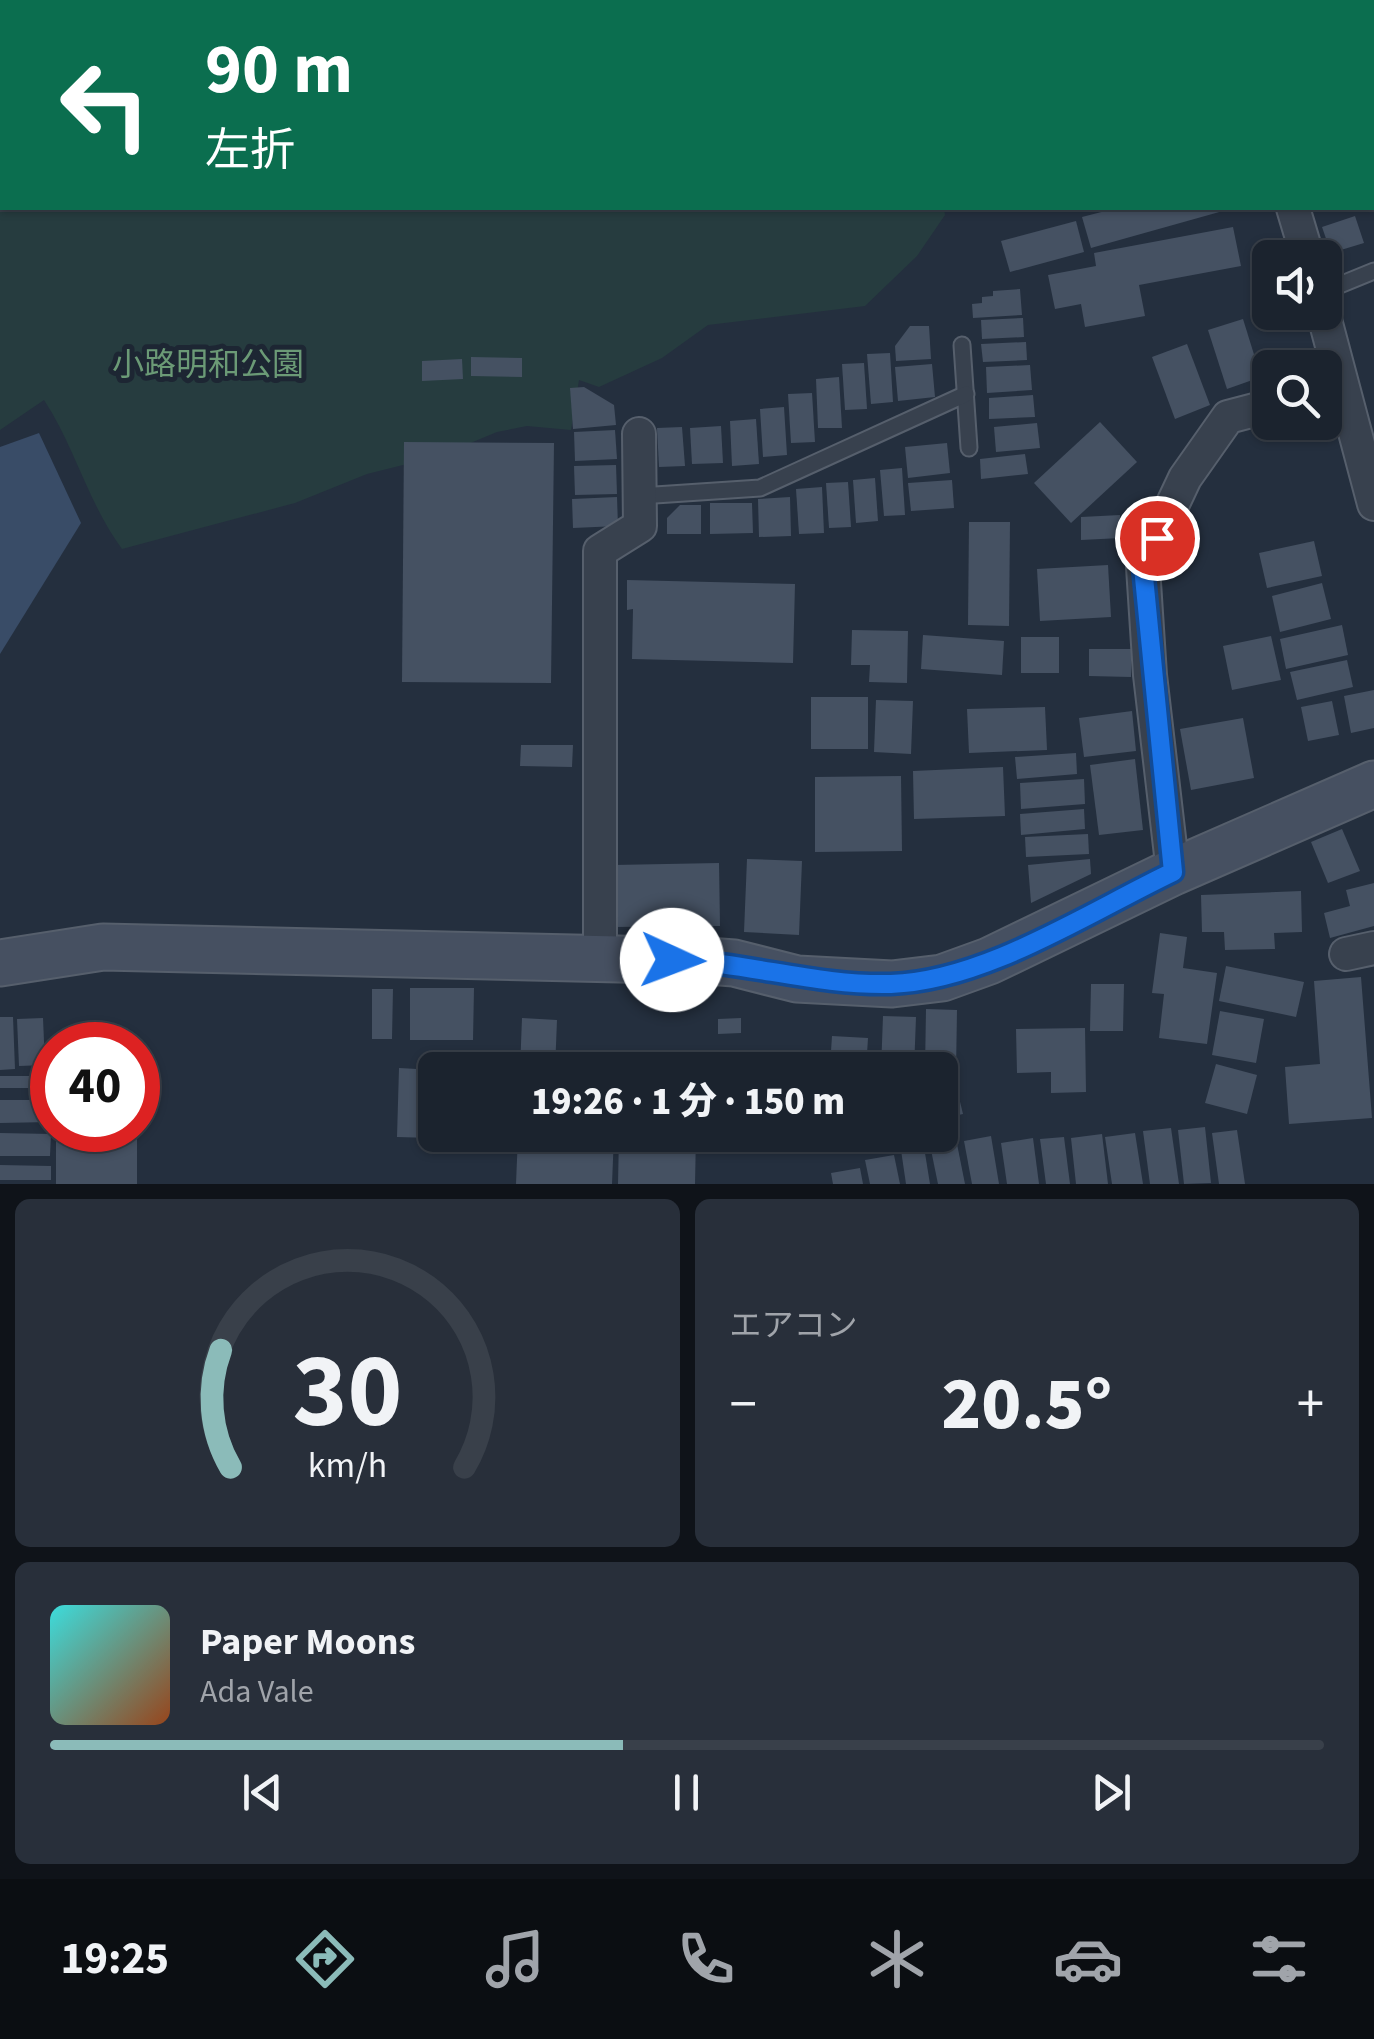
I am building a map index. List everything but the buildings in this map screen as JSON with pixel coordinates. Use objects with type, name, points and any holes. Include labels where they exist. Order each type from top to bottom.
[{"type":"street","points":[[1294,210],[1303,240]]},
{"type":"street","points":[[1173,872],[1143,567],[1185,478],[1228,417],[1252,411]]},
{"type":"street","points":[[1342,413],[1374,504]]},
{"type":"street","points":[[600,959],[600,552],[640,526],[639,434]]},
{"type":"street","points":[[0,962],[103,947],[734,963],[797,979],[892,984],[942,978],[989,961],[1173,872],[1374,784]]},
{"type":"lane","points":[[1342,284],[1374,271]]},
{"type":"lane","points":[[962,344],[969,448]]},
{"type":"lane","points":[[640,496],[760,488],[966,394]]},
{"type":"green space","name":"小路明和公園","points":[[0,210],[944,210],[945,215],[917,256],[865,306],[708,325],[662,358],[599,387],[579,380],[571,430],[527,426],[497,432],[439,456],[367,474],[295,503],[122,549],[44,400],[0,430]]},
{"type":"water","points":[[39,433],[81,523],[0,654],[0,447]]},
{"type":"route","points":[[672,960],[734,963],[797,979],[892,984],[942,978],[989,961],[1173,872],[1150,674],[1143,567],[1157,538]]}]
